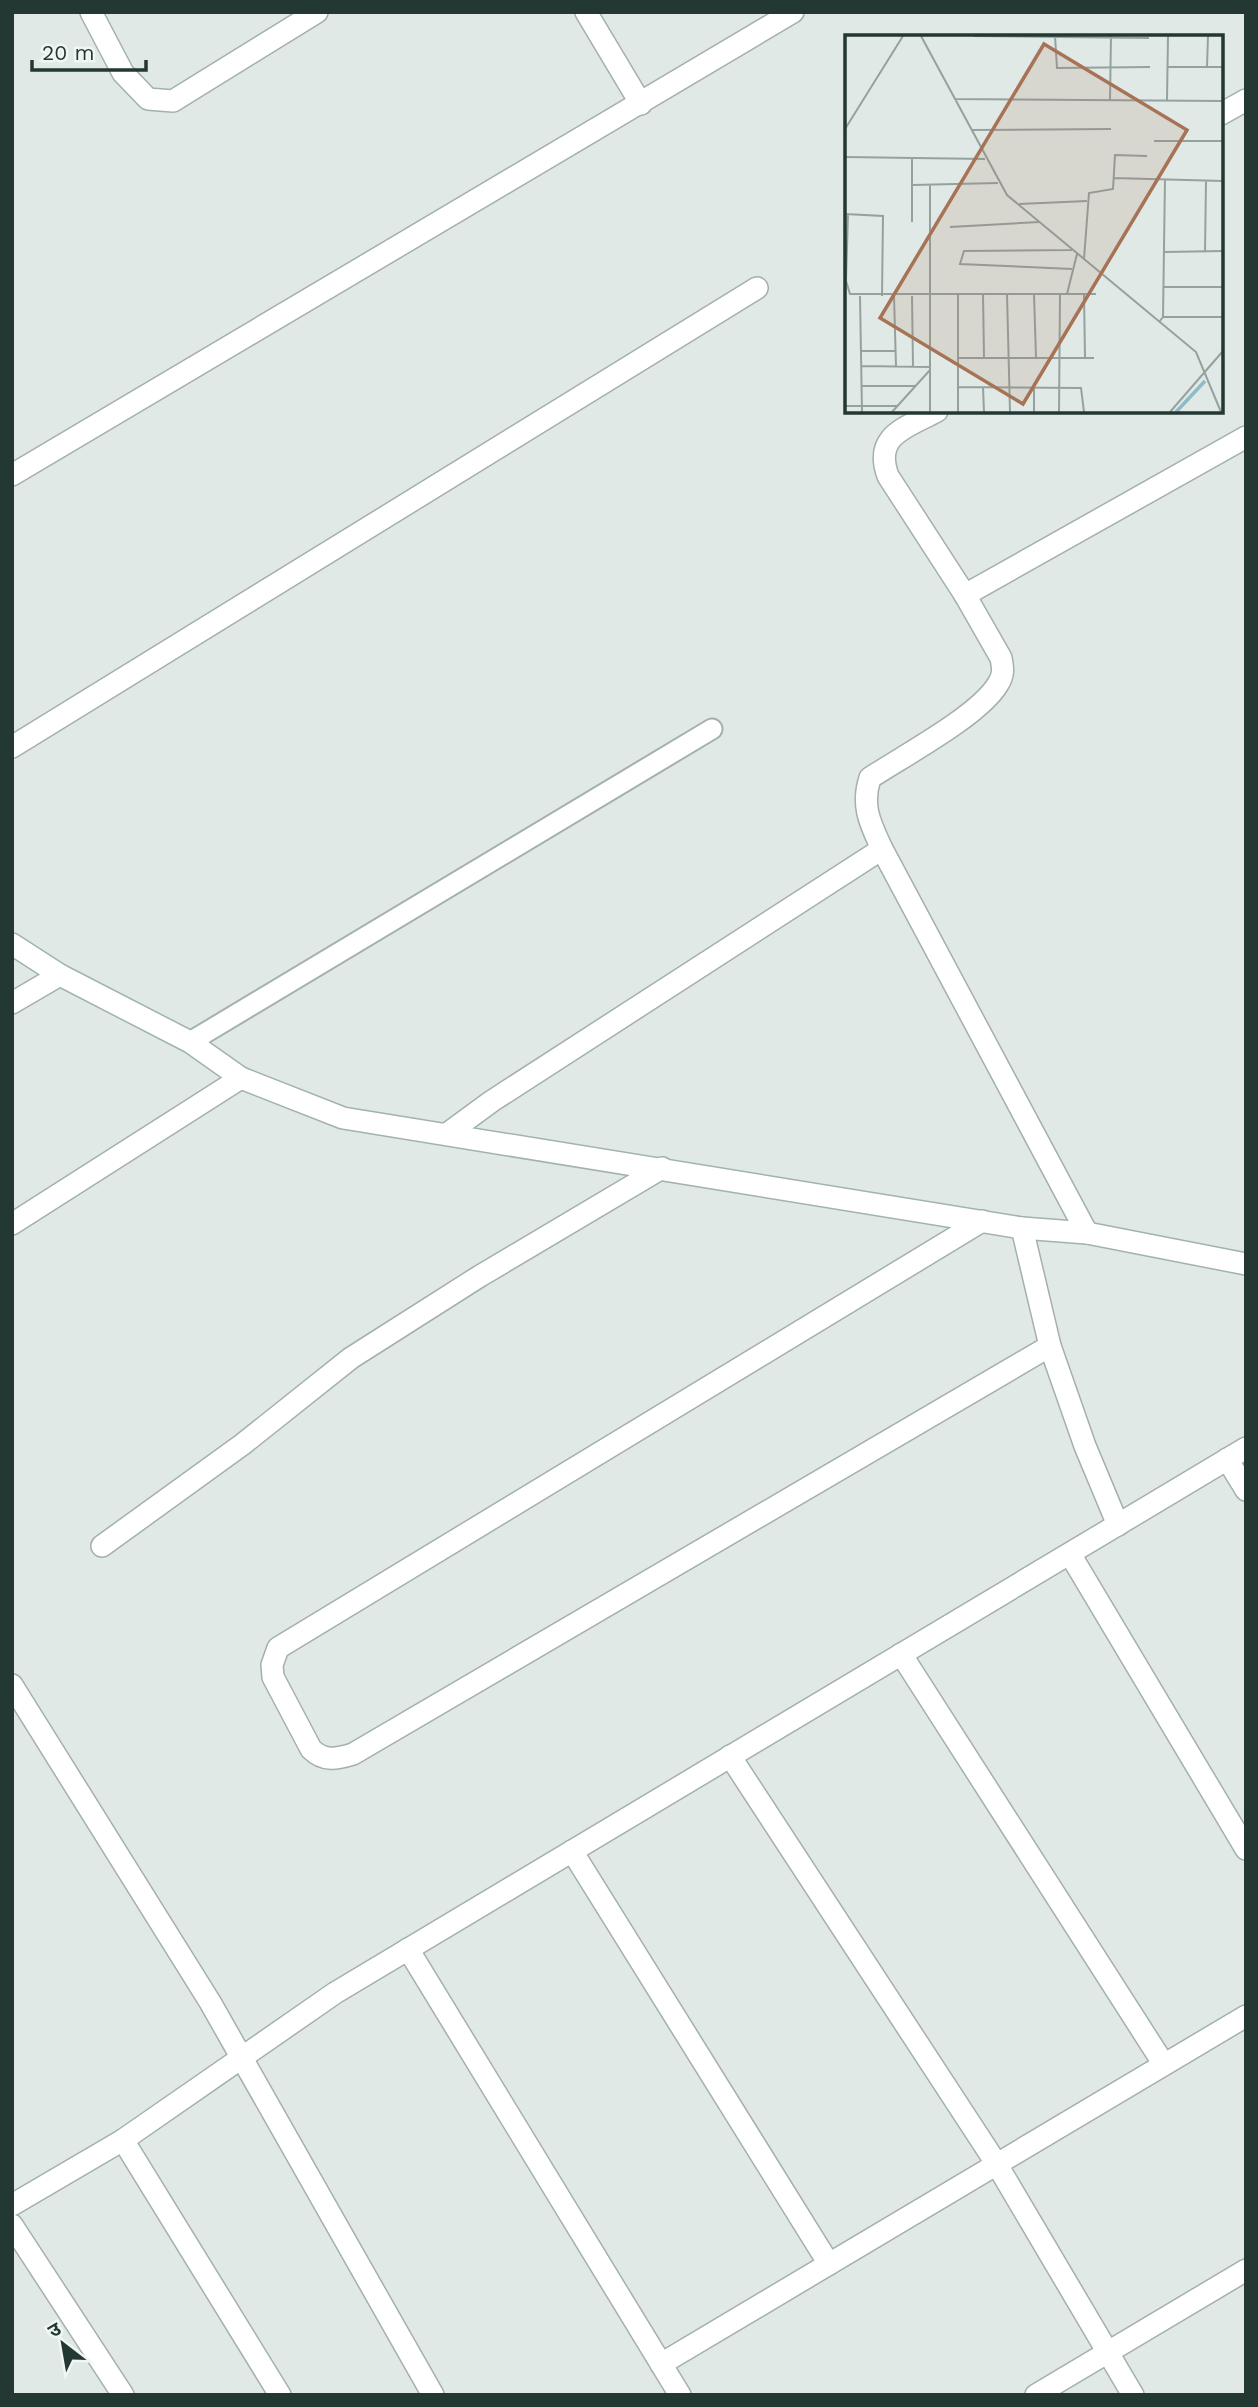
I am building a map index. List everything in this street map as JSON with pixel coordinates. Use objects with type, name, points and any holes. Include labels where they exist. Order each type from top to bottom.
[{"type":"street","points":[[91,12],[123,74],[148,99],[173,101],[317,12]]},
{"type":"street","points":[[586,12],[640,104]]},
{"type":"street","points":[[12,475],[793,12]]},
{"type":"street","points":[[1223,113],[1246,100]]},
{"type":"street","points":[[12,747],[757,288]]},
{"type":"street","points":[[933,413],[894,435],[885,444],[882,461],[888,476],[965,595],[1001,658],[1004,669],[982,704],[870,778],[865,792],[865,812],[882,849],[1087,1233]]},
{"type":"street","points":[[965,595],[1246,437]]},
{"type":"street","points":[[447,1134],[492,1101],[882,849]]},
{"type":"street","points":[[12,944],[60,975],[190,1042],[241,1078],[343,1118],[1022,1228],[1087,1233],[1246,1264]]},
{"type":"street","points":[[12,1003],[60,975]]},
{"type":"street","points":[[12,1224],[241,1078]]},
{"type":"street","points":[[102,1546],[243,1444],[351,1358],[480,1276],[662,1168]]},
{"type":"street","points":[[982,1221],[278,1648],[272,1665],[273,1678],[298,1725],[318,1756],[334,1759],[353,1754],[1050,1346]]},
{"type":"street","points":[[1022,1228],[1050,1346],[1085,1446],[1118,1524]]},
{"type":"street","points":[[12,2205],[122,2140],[335,1993],[1246,1448]]},
{"type":"street","points":[[1227,1459],[1246,1490]]},
{"type":"street","points":[[1070,1554],[1246,1849]]},
{"type":"street","points":[[901,1654],[1163,2063]]},
{"type":"street","points":[[12,1685],[242,2057],[433,2395]]},
{"type":"street","points":[[730,1756],[996,2163],[1133,2395]]},
{"type":"street","points":[[572,1851],[829,2264]]},
{"type":"street","points":[[408,1949],[680,2395]]},
{"type":"street","points":[[661,2364],[1246,2016]]},
{"type":"street","points":[[122,2140],[281,2395]]},
{"type":"street","points":[[12,2225],[123,2395]]},
{"type":"street","points":[[1036,2395],[1246,2270]]},
{"type":"lane","points":[[190,1042],[712,729]]}]
